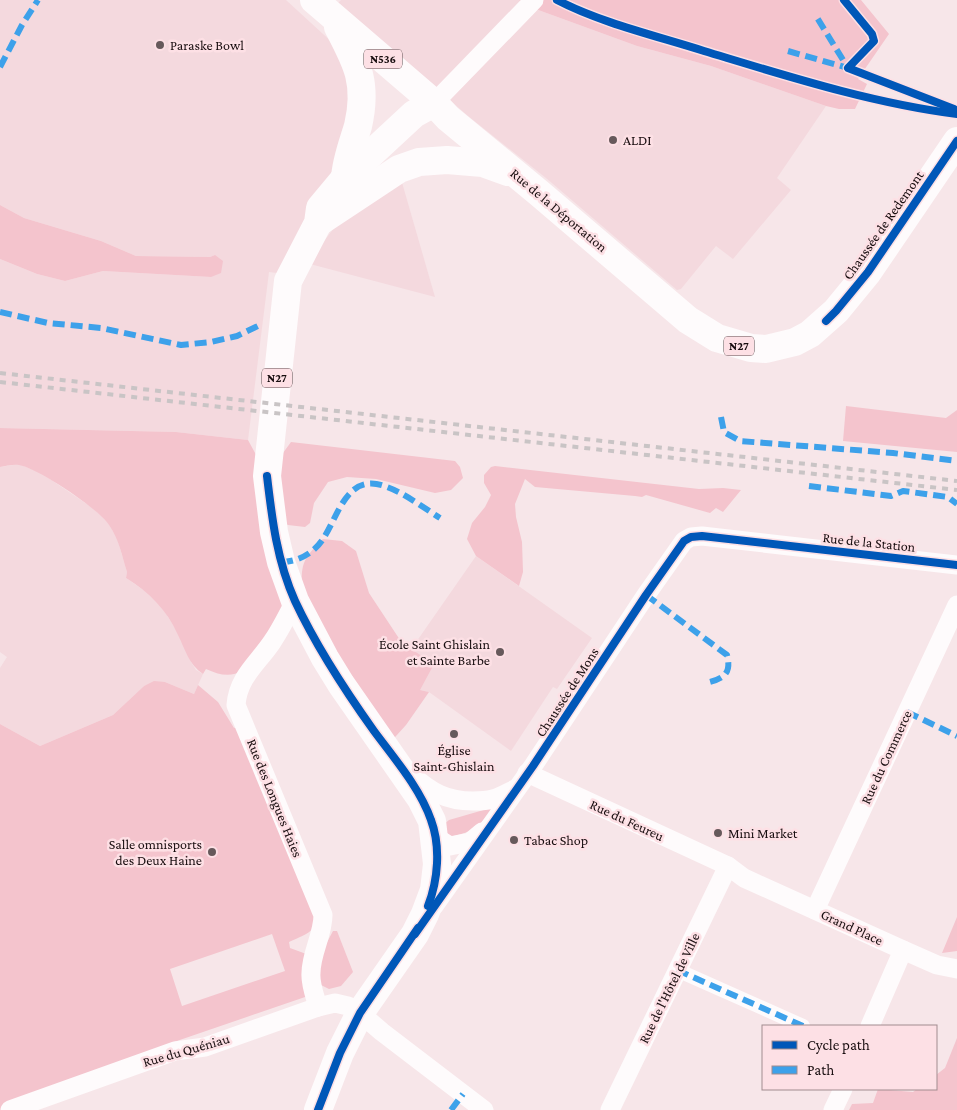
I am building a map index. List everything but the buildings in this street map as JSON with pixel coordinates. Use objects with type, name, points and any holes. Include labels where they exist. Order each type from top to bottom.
[{"type":"main road","name":"Rue de la Déportation","points":[[323,8],[434,103],[448,118],[688,320],[717,338],[750,348],[766,349],[795,342],[810,334],[826,321]]},
{"type":"main road","name":"Chaussée de Mons","points":[[323,8],[358,66],[362,85],[358,124],[346,167],[345,178]]},
{"type":"main road","name":"Chaussée de Mons","points":[[318,1110],[340,1053],[360,1013],[415,934],[425,914],[434,890],[437,864],[433,829],[421,799],[325,658],[295,601],[281,562],[274,532],[267,476],[288,281],[318,223],[320,208],[345,178],[414,114],[434,103]]},
{"type":"main road","name":"Chaussée de Mons","points":[[345,205],[426,126],[434,103]]},
{"type":"main road","name":"Chaussée de Redemont","points":[[826,321],[868,272],[954,151]]},
{"type":"main road","name":"Chaussée de Mons","points":[[318,223],[399,169],[419,162],[447,160],[483,164],[517,175]]},
{"type":"street","points":[[434,103],[531,3]]},
{"type":"street","name":"Chaussée de Mons","points":[[415,934],[527,773],[667,563],[684,542],[691,537],[702,536],[778,544]]},
{"type":"street","name":"Rue de la Station","points":[[778,544],[957,565]]},
{"type":"street","name":"Rue des Longues Haies","points":[[295,601],[272,642],[242,682],[237,693],[236,704],[323,915],[323,925],[310,974],[326,1005]]},
{"type":"street","name":"Rue du Commerce","points":[[815,910],[957,605]]},
{"type":"street","name":"Chaussée de Mons","points":[[397,763],[425,787],[448,798],[470,801],[493,799]]},
{"type":"street","name":"Rue du Feureu","points":[[527,773],[728,866]]},
{"type":"street","name":"Chaussée de Mons","points":[[433,829],[439,814],[493,799],[516,789]]},
{"type":"street","points":[[433,829],[450,846],[470,842],[489,827]]},
{"type":"street","name":"Grand Place","points":[[728,866],[744,878],[902,950],[937,965],[957,969]]},
{"type":"street","name":"Rue de l'Hôtel de Ville","points":[[610,1110],[728,866]]},
{"type":"street","points":[[870,1025],[902,950]]},
{"type":"street","points":[[677,970],[801,1025]]},
{"type":"street","points":[[326,1005],[348,1006],[360,1013],[484,1110]]},
{"type":"street","name":"Rue du Quéniau","points":[[10,1110],[175,1050],[205,1047],[326,1005]]},
{"type":"street","points":[[833,1110],[843,1090]]},
{"type":"shaded area","points":[[0,0],[286,0],[335,45],[359,108],[330,176],[277,273],[269,272],[248,440],[176,432],[0,428],[0,259],[37,274],[65,281],[103,271],[211,277],[215,255],[210,257],[136,256],[101,241],[24,218],[0,205]]},
{"type":"shaded area","points":[[341,0],[519,0],[530,7],[637,46],[711,66],[826,106],[777,178],[791,190],[733,259],[716,246],[681,289],[677,290],[546,178],[468,116],[338,3]]},
{"type":"shaded area","points":[[519,0],[861,0],[889,34],[858,79],[867,84],[855,109],[839,109],[711,66],[637,46],[530,7]]},
{"type":"shaded area","points":[[401,179],[435,297],[310,264],[315,253],[334,228]]},
{"type":"shaded area","points":[[0,205],[24,218],[101,241],[136,256],[210,257],[215,255],[223,261],[221,273],[211,277],[103,271],[65,281],[37,274],[0,259]]},
{"type":"shaded area","points":[[846,406],[946,418],[957,410],[957,452],[843,441]]},
{"type":"shaded area","points":[[0,428],[176,432],[248,440],[267,475],[291,442],[455,461],[460,467],[463,478],[451,490],[435,493],[376,479],[347,477],[328,482],[314,503],[310,523],[305,527],[288,525],[272,520],[295,601],[243,670],[225,675],[206,669],[203,674],[194,666],[174,626],[163,610],[142,589],[126,578],[127,572],[118,542],[103,518],[81,500],[40,473],[19,465],[0,467]]},
{"type":"shaded area","points":[[19,464],[41,473],[94,509],[108,523],[117,538],[127,572],[126,578],[149,594],[161,606],[178,633],[191,662],[196,670],[203,674],[194,694],[165,682],[144,686],[113,715],[40,746],[0,724],[0,668],[7,657],[0,652],[0,467]]},
{"type":"shaded area","points":[[491,467],[699,489],[723,488],[741,490],[723,512],[716,508],[710,513],[646,495],[642,497],[535,487],[525,479],[515,504],[522,542],[523,572],[519,586],[476,556],[467,539],[472,523],[485,507],[491,495],[484,483],[484,475]]},
{"type":"shaded area","points":[[323,539],[342,541],[356,551],[369,593],[402,643],[434,664],[420,690],[429,692],[406,725],[386,747],[302,594],[302,569],[306,558]]},
{"type":"shaded area","name":"École Saint Ghislain et Sainte Barbe","points":[[476,556],[592,638],[557,689],[553,687],[511,751],[429,692],[420,690],[412,648]]},
{"type":"shaded area","points":[[154,681],[165,682],[194,694],[198,685],[218,702],[234,728],[245,724],[321,909],[311,931],[289,942],[290,948],[309,955],[308,996],[171,1043],[10,1110],[0,1110],[0,724],[40,746],[113,715],[144,686]],"holes":[[[272,934],[285,971],[182,1006],[170,969]]]},
{"type":"shaded area","points":[[494,807],[484,820],[474,828],[462,834],[446,837],[443,825],[449,820]]},
{"type":"shaded area","points":[[957,917],[957,951],[942,953]]},
{"type":"shaded area","points":[[333,931],[337,931],[353,972],[341,986],[329,989],[321,985],[318,971],[321,957]]},
{"type":"shaded area","points":[[957,1038],[957,1110],[849,1110],[852,1104],[873,1103],[878,1090],[913,1092],[916,1090],[937,1090],[937,1074],[945,1068]]},
{"type":"railway","points":[[0,373],[957,481]]},
{"type":"railway","points":[[0,382],[957,490]]},
{"type":"marked path","points":[[0,67],[22,25],[38,0]]},
{"type":"marked path","points":[[788,51],[848,68],[816,16]]},
{"type":"marked path","points":[[0,312],[48,323],[101,328],[181,345],[211,342],[237,336],[260,325]]},
{"type":"marked path","points":[[721,417],[724,432],[740,441],[893,453],[957,461]]},
{"type":"marked path","points":[[281,562],[305,556],[315,548],[323,539],[346,498],[353,490],[362,485],[373,484],[387,487],[440,518]]},
{"type":"marked path","points":[[809,486],[891,496],[903,491],[948,497],[957,504]]},
{"type":"marked path","points":[[646,595],[727,655],[728,667],[725,675],[717,680],[706,683]]},
{"type":"marked path","points":[[907,712],[957,736]]},
{"type":"marked path","points":[[677,970],[801,1025]]},
{"type":"marked path","points":[[451,1110],[463,1094]]},
{"type":"cycle path","points":[[557,0],[592,16],[798,79],[861,96],[957,114]]},
{"type":"cycle path","points":[[844,0],[872,34],[874,41],[848,68],[954,109]]},
{"type":"cycle path","points":[[826,321],[868,272],[957,141]]},
{"type":"cycle path","points":[[267,476],[273,524],[284,571],[295,601],[312,635],[332,668],[413,785],[431,820],[436,841],[437,863],[434,885],[428,906]]},
{"type":"cycle path","points":[[415,934],[533,766],[684,541],[691,537],[702,536],[957,565]]},
{"type":"cycle path","points":[[318,1110],[340,1053],[360,1013],[418,928]]},
{"type":"place","name":"Paraske Bowl","points":[[160,45]]},
{"type":"place","name":"ALDI","points":[[613,140]]},
{"type":"place","name":"École Saint Ghislain et Sainte Barbe","points":[[500,652]]},
{"type":"place","name":"Église Saint-Ghislain","points":[[454,734]]},
{"type":"place","name":"Mini Market","points":[[718,833]]},
{"type":"place","name":"Tabac Shop","points":[[514,840]]},
{"type":"place","name":"Salle omnisports des Deux Haine","points":[[212,852]]}]
